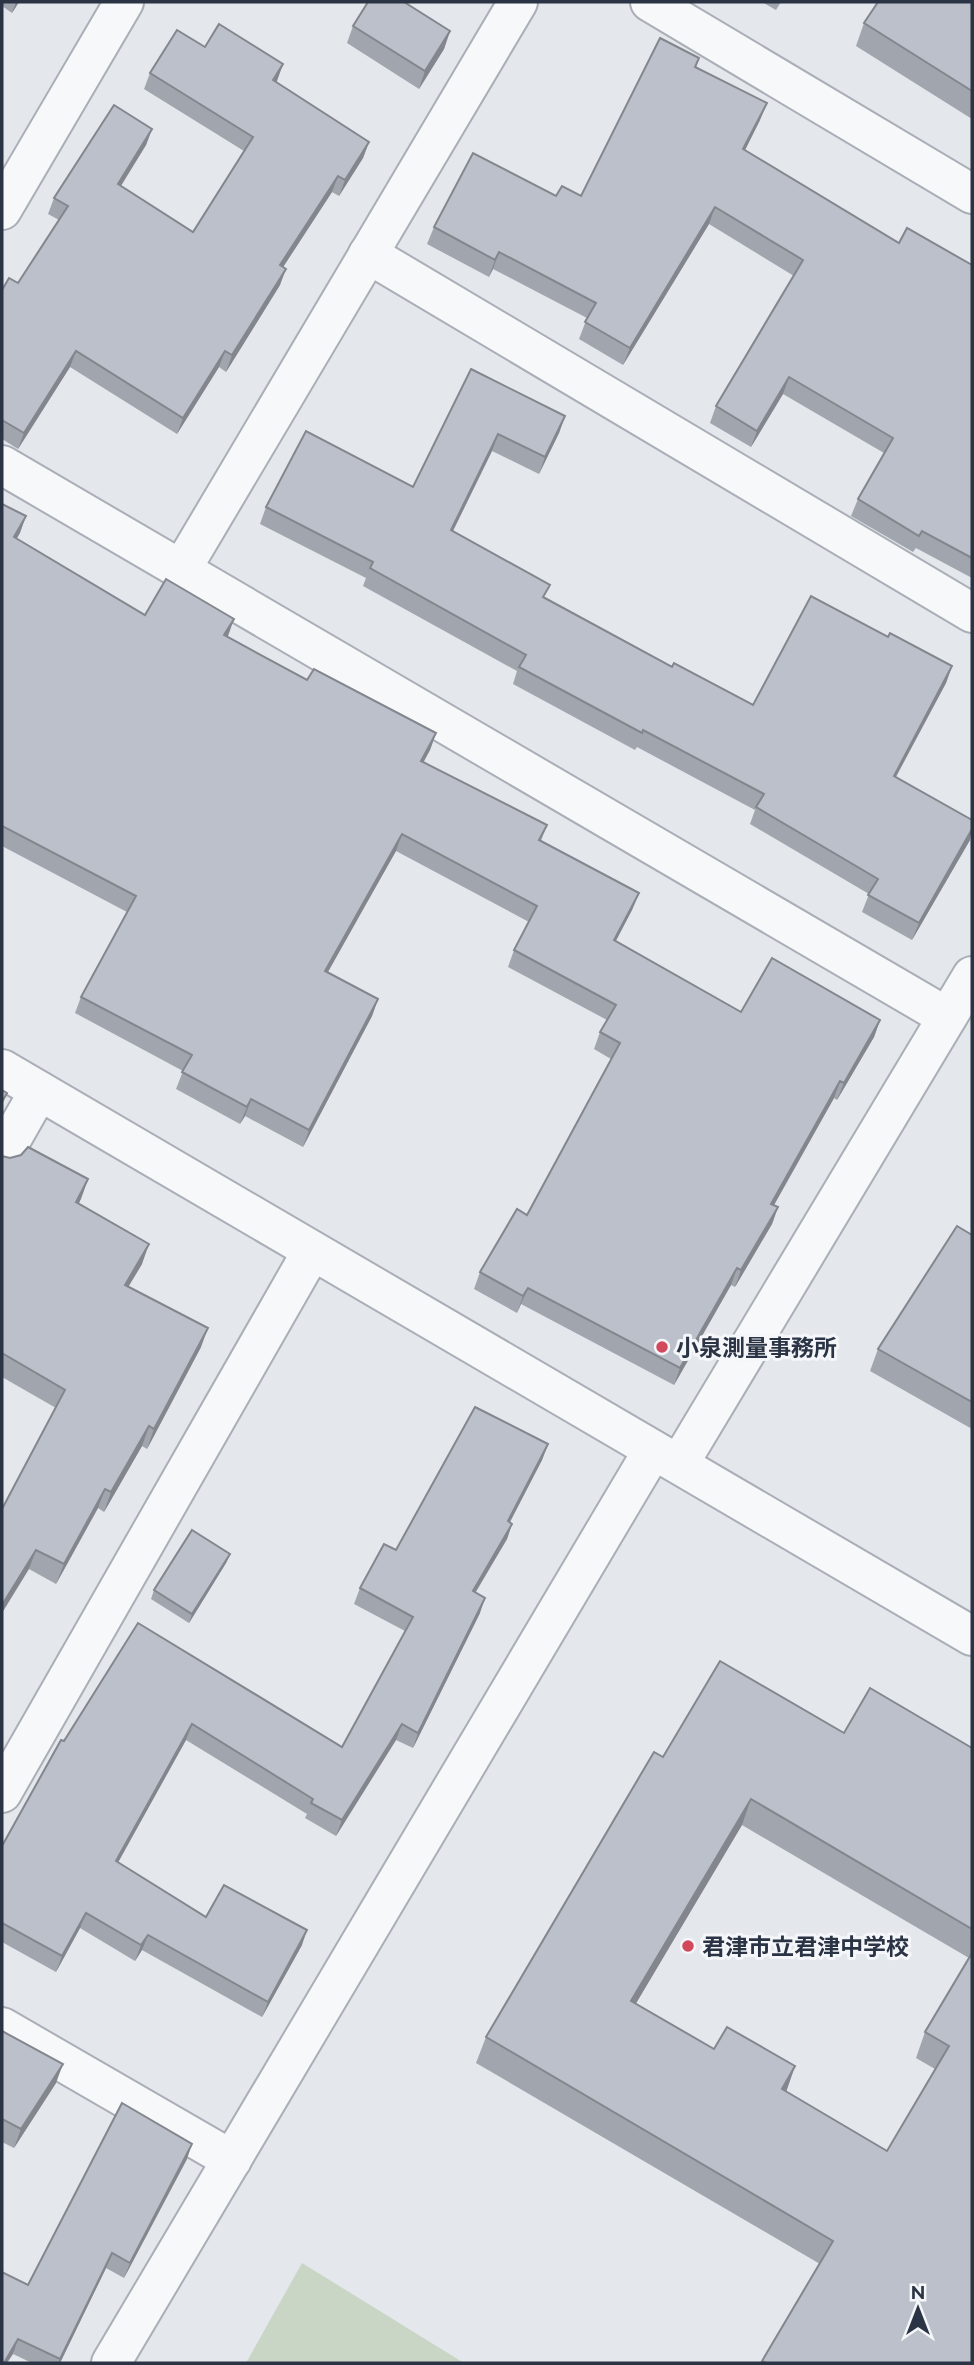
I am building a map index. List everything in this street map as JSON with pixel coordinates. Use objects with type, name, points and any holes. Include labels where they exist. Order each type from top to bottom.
[{"type":"street","points":[[2,210],[124,2]]},
{"type":"street","points":[[181,570],[518,2]]},
{"type":"street","points":[[650,2],[972,194]]},
{"type":"street","points":[[368,254],[972,613]]},
{"type":"street","points":[[2,465],[947,1017]]},
{"type":"street","points":[[111,2363],[232,2160],[666,1457],[972,976]]},
{"type":"street","points":[[2,1069],[972,1636]]},
{"type":"street","points":[[2,1156],[39,1091]]},
{"type":"street","points":[[2,1793],[312,1251]]},
{"type":"street","points":[[2,2027],[232,2160]]},
{"type":"green space","points":[[302,2263],[464,2363],[246,2363]]},
{"type":"building","points":[[368,2],[404,2],[450,31],[425,71],[353,26]]},
{"type":"building","points":[[878,2],[972,2],[972,91],[864,23]]},
{"type":"building","points":[[219,24],[283,64],[273,80],[369,142],[345,180],[338,176],[280,265],[286,269],[232,355],[225,351],[183,418],[76,351],[24,433],[2,420],[2,290],[9,278],[18,283],[68,206],[54,198],[114,105],[152,129],[118,184],[193,232],[253,137],[150,73],[177,30],[205,47]]},
{"type":"building","points":[[660,38],[699,58],[695,67],[767,103],[743,149],[899,243],[907,228],[972,265],[972,558],[922,531],[919,536],[858,499],[893,438],[789,377],[757,431],[716,406],[803,260],[715,207],[630,348],[585,322],[596,303],[499,252],[495,260],[434,227],[473,153],[556,196],[562,186],[581,196]]},
{"type":"building","points":[[471,369],[565,416],[545,457],[498,434],[451,530],[550,585],[543,597],[672,667],[674,663],[753,705],[811,596],[888,637],[890,633],[952,666],[894,776],[972,820],[972,829],[919,923],[868,895],[878,879],[756,807],[764,794],[519,667],[526,655],[370,568],[373,562],[266,507],[306,431],[413,487]]},
{"type":"building","points":[[2,504],[26,516],[14,537],[145,615],[166,579],[234,619],[224,635],[307,680],[314,669],[436,733],[421,761],[547,825],[539,840],[639,893],[614,940],[741,1012],[772,958],[880,1020],[844,1083],[840,1081],[771,1204],[778,1207],[741,1270],[737,1268],[680,1368],[528,1288],[523,1296],[480,1272],[517,1209],[527,1215],[620,1043],[600,1032],[616,1005],[514,950],[537,906],[402,834],[325,971],[378,999],[309,1130],[251,1099],[247,1107],[182,1072],[192,1055],[81,997],[136,896],[2,826]]},
{"type":"building","points":[[28,1147],[88,1179],[76,1202],[149,1244],[125,1285],[208,1328],[154,1429],[149,1426],[111,1492],[105,1489],[64,1564],[36,1550],[2,1605],[2,1509],[65,1390],[2,1353],[2,1156],[10,1158],[21,1155]]},
{"type":"building","points":[[957,1226],[972,1235],[972,1402],[878,1349]]},
{"type":"building","points":[[475,1407],[548,1444],[508,1521],[512,1524],[473,1591],[485,1598],[418,1733],[402,1724],[342,1820],[311,1803],[313,1799],[192,1724],[116,1861],[206,1917],[224,1885],[307,1930],[268,2002],[148,1935],[141,1945],[86,1913],[62,1956],[2,1923],[2,1846],[61,1740],[64,1741],[138,1623],[342,1747],[413,1617],[360,1588],[384,1544],[396,1550]]},
{"type":"building","points":[[192,1530],[230,1554],[192,1614],[154,1590]]},
{"type":"building","points":[[720,1661],[844,1733],[870,1688],[972,1748],[972,1929],[751,1799],[631,2001],[714,2049],[727,2027],[795,2066],[782,2089],[887,2151],[949,2046],[925,2032],[972,1953],[972,2363],[762,2361],[833,2241],[486,2037],[654,1752],[663,1757]]},
{"type":"building","points":[[2,2031],[63,2064],[21,2129],[2,2119]]},
{"type":"building","points":[[122,2103],[192,2144],[130,2263],[112,2253],[60,2359],[18,2339],[2,2363],[2,2272],[28,2285]]},
{"type":"place","name":"小泉測量事務所","points":[[662,1347]]},
{"type":"place","name":"君津市立君津中学校","points":[[688,1946]]}]
